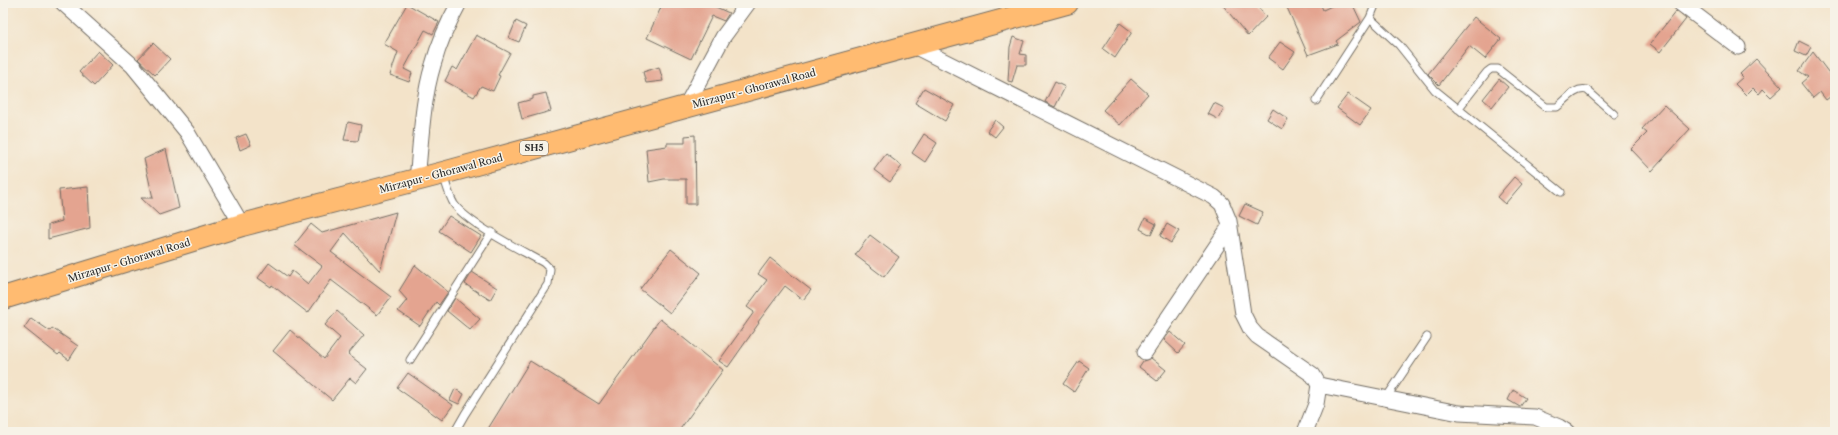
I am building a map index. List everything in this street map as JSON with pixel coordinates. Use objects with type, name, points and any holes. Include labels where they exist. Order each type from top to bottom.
[{"type":"main road","name":"Mirzapur - Ghorawal Road","points":[[3,298],[242,225],[443,173],[1067,3]]},
{"type":"street","points":[[63,3],[133,66],[187,132],[242,225]]},
{"type":"street","points":[[416,180],[428,83],[432,65],[441,40],[459,3]]},
{"type":"street","points":[[686,106],[723,37],[748,3]]},
{"type":"street","points":[[1680,3],[1738,47]]},
{"type":"street","points":[[912,45],[1214,197],[1222,204],[1230,226],[1243,314],[1250,328],[1257,336],[1313,375],[1319,385],[1316,404],[1305,432]]},
{"type":"street","points":[[1145,352],[1230,226]]},
{"type":"street","points":[[1319,385],[1459,413],[1535,417],[1567,432]]},
{"type":"lane","points":[[1316,101],[1370,18],[1376,3]]},
{"type":"lane","points":[[1370,18],[1399,45],[1435,90],[1561,192]]},
{"type":"lane","points":[[1458,109],[1487,72],[1491,69],[1498,69],[1546,107],[1557,107],[1577,90],[1582,89],[1587,90],[1614,114]]},
{"type":"lane","points":[[443,173],[453,203],[475,222],[544,263],[550,269],[548,284],[465,414],[457,428],[457,432]]},
{"type":"lane","points":[[410,360],[492,232]]},
{"type":"lane","points":[[1386,399],[1427,337]]},
{"type":"building","points":[[663,3],[707,3],[729,13],[724,21],[712,16],[691,59],[647,38]]},
{"type":"building","points":[[1221,3],[1255,3],[1266,17],[1248,36]]},
{"type":"building","points":[[1285,3],[1320,3],[1323,10],[1338,3],[1352,3],[1361,22],[1336,41],[1338,44],[1308,55]]},
{"type":"building","points":[[407,4],[439,22],[433,34],[425,30],[404,69],[412,73],[409,82],[390,75],[398,52],[384,44]]},
{"type":"building","points":[[1676,11],[1686,19],[1660,52],[1650,44]]},
{"type":"building","points":[[1474,17],[1501,39],[1485,59],[1469,46],[1439,85],[1428,74]]},
{"type":"building","points":[[516,21],[526,26],[519,42],[509,38]]},
{"type":"building","points":[[1120,23],[1132,32],[1115,58],[1103,49]]},
{"type":"building","points":[[476,35],[510,53],[498,75],[500,76],[493,91],[481,86],[474,97],[445,81],[452,67],[457,70]]},
{"type":"building","points":[[1013,37],[1024,41],[1020,54],[1026,55],[1026,65],[1017,65],[1012,82],[1008,81],[1010,47]]},
{"type":"building","points":[[1799,41],[1811,47],[1806,56],[1795,51]]},
{"type":"building","points":[[1280,42],[1295,52],[1283,69],[1268,58]]},
{"type":"building","points":[[153,43],[170,59],[155,75],[138,59]]},
{"type":"building","points":[[98,51],[113,65],[94,86],[79,72]]},
{"type":"building","points":[[1813,52],[1835,81],[1835,93],[1826,100],[1820,92],[1813,98],[1801,83],[1808,77],[1799,71]]},
{"type":"building","points":[[1756,59],[1782,87],[1771,97],[1763,89],[1759,94],[1753,88],[1746,95],[1735,84],[1743,77],[1740,74]]},
{"type":"building","points":[[659,67],[663,81],[646,83],[643,72]]},
{"type":"building","points":[[1131,79],[1148,94],[1120,125],[1103,110]]},
{"type":"building","points":[[1499,79],[1508,87],[1492,107],[1483,99]]},
{"type":"building","points":[[1055,82],[1065,87],[1055,107],[1045,102]]},
{"type":"building","points":[[924,88],[954,105],[945,121],[915,103]]},
{"type":"building","points":[[546,93],[551,111],[522,119],[518,103],[533,99],[533,96]]},
{"type":"building","points":[[1348,94],[1371,110],[1360,125],[1337,108]]},
{"type":"building","points":[[1214,103],[1224,108],[1218,119],[1208,114]]},
{"type":"building","points":[[1664,105],[1690,129],[1652,171],[1631,149],[1647,133],[1642,129]]},
{"type":"building","points":[[1273,109],[1288,119],[1282,129],[1267,119]]},
{"type":"building","points":[[995,120],[1003,127],[995,137],[987,131]]},
{"type":"building","points":[[348,122],[361,125],[358,141],[344,140]]},
{"type":"building","points":[[246,134],[251,145],[240,150],[236,138]]},
{"type":"building","points":[[924,134],[937,143],[925,162],[912,153]]},
{"type":"building","points":[[695,135],[696,204],[686,204],[686,179],[664,179],[649,182],[646,149],[667,146],[667,143],[685,143],[685,136]]},
{"type":"building","points":[[166,149],[179,208],[159,215],[141,198],[153,198],[144,159]]},
{"type":"building","points":[[886,154],[902,166],[890,182],[874,170]]},
{"type":"building","points":[[1514,177],[1522,184],[1505,204],[1497,197]]},
{"type":"building","points":[[88,187],[90,228],[48,239],[48,225],[62,221],[59,190]]},
{"type":"building","points":[[1245,204],[1263,212],[1257,225],[1239,216]]},
{"type":"building","points":[[396,212],[380,271],[345,233],[331,252],[391,297],[377,315],[331,280],[308,313],[272,285],[271,287],[258,278],[269,263],[288,277],[292,271],[308,284],[322,266],[294,245],[311,224],[322,233]]},
{"type":"building","points":[[449,216],[481,236],[471,252],[439,231]]},
{"type":"building","points":[[1145,218],[1156,224],[1151,235],[1140,229]]},
{"type":"building","points":[[1167,224],[1179,231],[1171,243],[1160,236]]},
{"type":"building","points":[[870,235],[899,257],[884,277],[855,255]]},
{"type":"building","points":[[671,249],[701,273],[670,313],[640,289]]},
{"type":"building","points":[[770,258],[811,290],[803,300],[785,286],[758,322],[759,323],[728,367],[719,361],[754,312],[747,307],[767,280],[758,274]]},
{"type":"building","points":[[415,265],[448,292],[439,305],[436,302],[420,326],[398,311],[407,300],[399,291]]},
{"type":"building","points":[[472,272],[497,288],[490,300],[465,284]]},
{"type":"building","points":[[455,298],[480,319],[470,330],[447,311]]},
{"type":"building","points":[[337,311],[364,335],[348,354],[367,369],[356,383],[350,378],[332,400],[273,351],[290,330],[324,359],[340,338],[325,325]]},
{"type":"building","points":[[31,318],[50,331],[52,328],[78,346],[69,360],[60,353],[58,355],[24,328]]},
{"type":"building","points":[[660,319],[723,370],[678,432],[486,432],[530,361],[599,404]]},
{"type":"building","points":[[1170,332],[1185,345],[1178,353],[1164,340]]},
{"type":"building","points":[[1151,358],[1166,370],[1157,381],[1139,367],[1143,361]]},
{"type":"building","points":[[1079,361],[1089,368],[1074,392],[1063,384]]},
{"type":"building","points":[[408,373],[453,405],[442,420],[397,388]]},
{"type":"building","points":[[455,389],[464,394],[459,404],[450,400]]},
{"type":"building","points":[[1513,390],[1526,398],[1520,407],[1508,400]]}]
